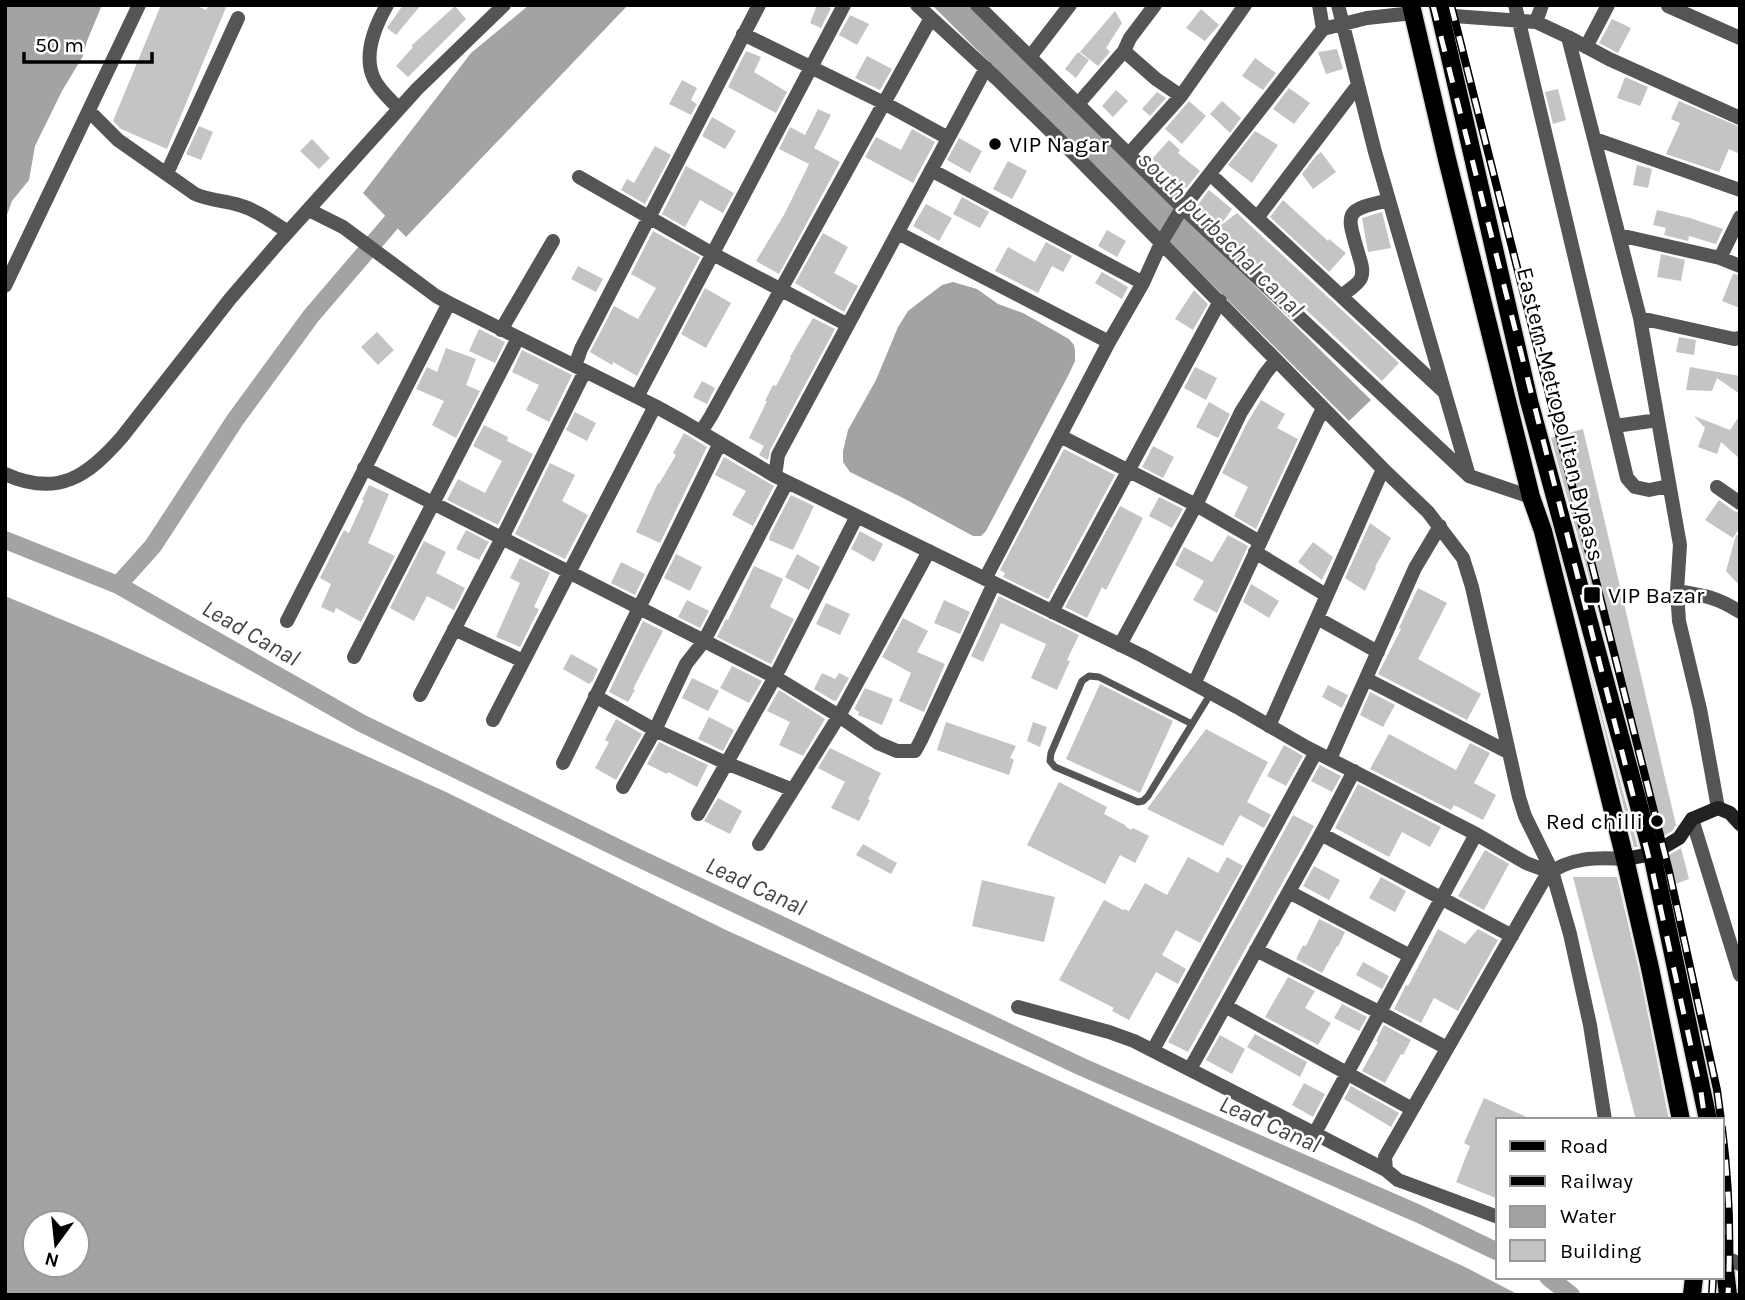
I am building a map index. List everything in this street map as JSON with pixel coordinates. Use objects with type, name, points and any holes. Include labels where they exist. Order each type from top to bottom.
[{"type":"main road","points":[[1412,9],[1531,497],[1546,544],[1625,859],[1680,1112],[1706,1111]]},
{"type":"main road","name":"Eastern Metropolitan Bypass","points":[[1439,10],[1529,401],[1652,854],[1706,1111]]},
{"type":"main road","points":[[1625,859],[1652,854],[1679,838],[1692,819],[1718,808],[1730,813],[1740,824]]},
{"type":"main road","points":[[1728,1295],[1729,1255]]},
{"type":"street","points":[[5,286],[139,5]]},
{"type":"street","points":[[387,5],[373,38],[369,56],[370,69],[375,82],[399,109]]},
{"type":"street","points":[[5,474],[39,483],[58,484],[89,470],[105,457],[230,299],[288,232],[416,89],[504,5]]},
{"type":"street","points":[[421,695],[502,538],[580,368],[582,349],[759,5]]},
{"type":"street","points":[[637,397],[844,5]]},
{"type":"street","points":[[917,5],[1164,238],[1276,360],[1429,512],[1463,558],[1525,816],[1552,871],[1570,934],[1605,1118]]},
{"type":"street","points":[[1030,57],[1070,5]]},
{"type":"street","points":[[1078,104],[1125,51],[1130,38],[1155,5]]},
{"type":"street","points":[[1129,154],[1181,96],[1245,5]]},
{"type":"street","points":[[1319,5],[1323,29]]},
{"type":"street","points":[[1338,5],[1389,200],[1469,476]]},
{"type":"street","points":[[1536,22],[1542,5]]},
{"type":"street","points":[[1668,6],[1740,38]]},
{"type":"street","points":[[1586,47],[1603,7]]},
{"type":"street","points":[[984,8],[1129,154],[1181,211],[1469,476],[1531,497]]},
{"type":"street","points":[[364,468],[775,677],[878,743],[897,751],[915,751],[990,581],[1060,436],[1143,283],[1164,238],[1181,211],[1323,29],[1412,9]]},
{"type":"street","points":[[1439,10],[1517,12],[1740,118]]},
{"type":"street","points":[[1517,12],[1627,478],[1635,487],[1649,490],[1669,486]]},
{"type":"street","points":[[167,173],[237,18]]},
{"type":"street","points":[[701,432],[931,18]]},
{"type":"street","points":[[743,34],[884,103],[948,138]]},
{"type":"street","points":[[1569,37],[1640,318],[1680,545],[1677,591],[1679,621],[1700,709],[1718,808]]},
{"type":"street","points":[[1125,51],[1156,79],[1181,96]]},
{"type":"street","points":[[623,787],[655,730],[686,664],[704,640],[781,479],[778,455],[986,68]]},
{"type":"street","points":[[1257,218],[1358,85]]},
{"type":"street","points":[[89,111],[118,140],[195,194],[249,208],[288,232]]},
{"type":"street","points":[[1595,139],[1740,190]]},
{"type":"street","points":[[931,170],[1143,283]]},
{"type":"street","points":[[1210,174],[1445,393]]},
{"type":"street","points":[[579,177],[713,254],[848,325]]},
{"type":"street","points":[[1341,296],[1361,278],[1362,268],[1350,223],[1352,214],[1359,207],[1389,200]]},
{"type":"street","points":[[309,210],[344,227],[449,303],[654,406],[781,479],[1120,645],[1526,863],[1552,871]]},
{"type":"street","points":[[1720,258],[1740,217]]},
{"type":"street","points":[[898,233],[1110,342]]},
{"type":"street","points":[[1619,235],[1720,258],[1740,266]]},
{"type":"street","points":[[501,330],[553,241]]},
{"type":"street","points":[[1052,612],[1220,301]]},
{"type":"street","points":[[287,621],[449,303]]},
{"type":"street","points":[[1640,318],[1734,340],[1740,338]]},
{"type":"street","points":[[354,657],[518,338]]},
{"type":"street","points":[[1120,645],[1196,505],[1241,412],[1276,360]]},
{"type":"street","points":[[493,720],[654,406]]},
{"type":"street","points":[[1194,684],[1323,408]]},
{"type":"street","points":[[1615,426],[1658,420]]},
{"type":"street","points":[[1060,436],[1196,505],[1326,595]]},
{"type":"street","points":[[563,763],[720,443]]},
{"type":"street","points":[[1269,726],[1383,469]]},
{"type":"street","points":[[1717,487],[1740,503]]},
{"type":"street","points":[[698,814],[775,677],[857,516]]},
{"type":"street","points":[[1330,759],[1415,568],[1440,526]]},
{"type":"street","points":[[759,844],[839,716],[929,551]]},
{"type":"street","points":[[1677,591],[1709,596],[1740,611]]},
{"type":"street","points":[[1317,618],[1378,652]]},
{"type":"street","points":[[454,629],[523,662]]},
{"type":"street","points":[[1366,679],[1508,752]]},
{"type":"street","points":[[595,696],[655,730],[726,764],[793,790]]},
{"type":"street","points":[[1153,1050],[1316,752]]},
{"type":"street","points":[[1190,1069],[1354,771]]},
{"type":"street","points":[[1692,819],[1740,975]]},
{"type":"street","points":[[1321,834],[1512,936]]},
{"type":"street","points":[[1315,1133],[1476,834]]},
{"type":"street","points":[[1386,1170],[1385,1157],[1546,876],[1562,865],[1584,859],[1625,859]]},
{"type":"street","points":[[1289,892],[1410,956]]},
{"type":"street","points":[[1256,950],[1447,1048]]},
{"type":"street","points":[[1225,1006],[1412,1110]]},
{"type":"street","points":[[1018,1007],[1109,1032],[1153,1050],[1386,1170],[1398,1180],[1496,1216]]},
{"type":"lane","points":[[1192,724],[1099,677],[1089,676],[1082,681],[1050,761],[1055,767],[1138,802],[1143,801],[1148,796],[1211,693]]},
{"type":"water","points":[[5,5],[102,5],[83,56],[35,146],[29,180],[12,201],[5,220]]},
{"type":"water","points":[[529,5],[628,5],[406,237],[363,193],[471,53]]},
{"type":"water","points":[[932,5],[970,5],[1371,400],[1349,421]]},
{"type":"water","points":[[953,282],[977,289],[998,304],[1023,313],[1069,339],[1075,351],[1075,361],[1069,374],[981,536],[973,536],[850,472],[843,462],[848,430],[876,380],[898,327],[908,311],[942,285]]},
{"type":"water","points":[[5,596],[99,635],[446,792],[728,931],[1192,1141],[1465,1267],[1519,1295],[5,1295]]},
{"type":"building","points":[[161,5],[195,5],[206,10],[209,5],[227,5],[167,149],[121,129],[113,121]]},
{"type":"building","points":[[403,5],[421,5],[396,35],[387,28]]},
{"type":"building","points":[[817,5],[831,8],[821,28],[810,23]]},
{"type":"building","points":[[455,6],[466,19],[408,77],[396,66],[413,47],[411,46]]},
{"type":"building","points":[[1201,9],[1219,25],[1205,41],[1186,28]]},
{"type":"building","points":[[1115,11],[1122,23],[1106,48],[1110,52],[1098,66],[1080,52]]},
{"type":"building","points":[[850,15],[869,24],[857,45],[839,35]]},
{"type":"building","points":[[1612,19],[1631,28],[1618,53],[1599,43]]},
{"type":"building","points":[[1337,49],[1343,69],[1326,74],[1318,52]]},
{"type":"building","points":[[746,51],[761,57],[754,72],[787,92],[776,113],[728,87]]},
{"type":"building","points":[[1078,52],[1089,60],[1076,78],[1065,69]]},
{"type":"building","points":[[867,56],[892,69],[880,90],[855,78]]},
{"type":"building","points":[[1255,58],[1276,73],[1263,90],[1242,76]]},
{"type":"building","points":[[1625,77],[1648,87],[1640,106],[1617,98]]},
{"type":"building","points":[[682,80],[697,88],[691,100],[697,104],[691,115],[669,104]]},
{"type":"building","points":[[1289,88],[1310,103],[1294,124],[1273,109]]},
{"type":"building","points":[[1558,89],[1566,120],[1553,124],[1545,92]]},
{"type":"building","points":[[1116,90],[1128,101],[1113,117],[1102,106]]},
{"type":"building","points":[[1157,92],[1166,98],[1150,116],[1142,109]]},
{"type":"building","points":[[1189,101],[1206,116],[1182,144],[1165,129]]},
{"type":"building","points":[[1222,101],[1241,118],[1230,133],[1210,114]]},
{"type":"building","points":[[1679,101],[1740,127],[1740,154],[1729,149],[1719,172],[1666,154],[1680,123],[1671,119]]},
{"type":"building","points":[[818,109],[831,115],[814,148],[840,162],[779,274],[756,261],[785,213],[809,164],[779,149],[790,127],[805,135]]},
{"type":"building","points":[[712,117],[736,131],[725,149],[702,136]]},
{"type":"building","points":[[199,126],[213,132],[201,160],[186,154]]},
{"type":"building","points":[[912,129],[935,142],[913,183],[865,157],[876,137],[901,150]]},
{"type":"building","points":[[1255,131],[1278,145],[1252,183],[1228,165]]},
{"type":"building","points":[[959,138],[982,151],[970,173],[947,160]]},
{"type":"building","points":[[312,139],[330,158],[319,169],[300,151]]},
{"type":"building","points":[[1169,140],[1180,150],[1178,153],[1200,171],[1186,188],[1152,159]]},
{"type":"building","points":[[655,146],[671,155],[645,204],[621,190],[627,179],[634,183]]},
{"type":"building","points":[[1321,152],[1336,172],[1313,189],[1302,174]]},
{"type":"building","points":[[1008,161],[1027,171],[1012,199],[993,189]]},
{"type":"building","points":[[1637,165],[1652,169],[1648,188],[1633,185]]},
{"type":"building","points":[[686,166],[734,193],[723,213],[700,200],[685,227],[662,214]]},
{"type":"building","points":[[1209,190],[1232,209],[1220,226],[1237,213],[1399,363],[1382,381],[1196,207]]},
{"type":"building","points":[[962,197],[989,212],[980,228],[953,214]]},
{"type":"building","points":[[1283,200],[1328,241],[1329,239],[1346,253],[1329,272],[1270,217]]},
{"type":"building","points":[[926,204],[952,218],[939,241],[913,226]]},
{"type":"building","points":[[1657,210],[1723,229],[1716,244],[1689,236],[1688,241],[1664,235],[1666,228],[1653,225]]},
{"type":"building","points":[[1382,212],[1391,248],[1368,252],[1362,218]]},
{"type":"building","points":[[1107,230],[1126,241],[1117,257],[1098,246]]},
{"type":"building","points":[[653,231],[700,257],[637,376],[590,352],[614,306],[638,319],[656,288],[631,274]]},
{"type":"building","points":[[823,233],[848,247],[834,273],[858,286],[844,312],[795,283]]},
{"type":"building","points":[[1046,242],[1072,256],[1063,272],[1052,266],[1038,293],[995,271],[1008,247],[1035,262]]},
{"type":"building","points":[[1661,254],[1685,260],[1681,281],[1657,277]]},
{"type":"building","points":[[578,266],[603,279],[596,292],[571,279]]},
{"type":"building","points":[[1102,272],[1128,287],[1122,299],[1095,283]]},
{"type":"building","points":[[1733,274],[1740,275],[1740,308],[1722,301]]},
{"type":"building","points":[[705,288],[731,303],[706,348],[681,334]]},
{"type":"building","points":[[1194,290],[1208,304],[1193,330],[1175,319]]},
{"type":"building","points":[[813,318],[835,329],[770,450],[768,460],[759,455],[764,446],[749,438],[773,385],[776,386]]},
{"type":"building","points":[[479,329],[505,342],[495,363],[469,351]]},
{"type":"building","points":[[377,332],[394,350],[378,365],[361,347]]},
{"type":"building","points":[[1679,337],[1696,340],[1694,355],[1676,352]]},
{"type":"building","points":[[446,348],[476,359],[466,385],[480,391],[456,438],[432,425],[444,401],[416,389],[427,367],[437,372]]},
{"type":"building","points":[[522,350],[572,375],[549,422],[526,410],[539,385],[512,372]]},
{"type":"building","points":[[1195,367],[1217,378],[1206,400],[1184,388]]},
{"type":"building","points":[[1690,367],[1740,376],[1740,394],[1717,378],[1712,391],[1686,390]]},
{"type":"building","points":[[702,381],[715,388],[707,404],[693,397]]},
{"type":"building","points":[[1261,400],[1285,414],[1277,428],[1298,439],[1256,529],[1234,516],[1248,487],[1222,473]]},
{"type":"building","points":[[1209,402],[1230,414],[1218,438],[1196,427]]},
{"type":"building","points":[[575,412],[596,423],[587,441],[566,430]]},
{"type":"building","points":[[1740,415],[1740,459],[1721,442],[1717,454],[1698,447],[1705,428],[1694,416],[1730,430]]},
{"type":"building","points":[[484,425],[533,454],[498,525],[447,500],[458,479],[485,493],[502,461],[473,446]]},
{"type":"building","points":[[1583,429],[1676,825],[1672,831],[1660,838],[1551,438]]},
{"type":"building","points":[[684,433],[707,447],[660,543],[636,532],[658,483],[676,455],[673,453]]},
{"type":"building","points":[[1153,446],[1174,457],[1163,478],[1142,467]]},
{"type":"building","points":[[1064,449],[1115,475],[1048,599],[1003,577],[1005,573],[1000,570]]},
{"type":"building","points":[[724,457],[774,486],[753,526],[732,515],[746,491],[715,475]]},
{"type":"building","points":[[550,463],[575,475],[562,501],[588,515],[565,559],[515,534]]},
{"type":"building","points":[[369,485],[389,494],[368,543],[395,556],[361,622],[336,608],[334,613],[321,607],[331,584],[320,578],[344,530],[349,533]]},
{"type":"building","points":[[791,495],[814,506],[793,550],[769,540]]},
{"type":"building","points":[[1159,497],[1183,509],[1172,528],[1149,516]]},
{"type":"building","points":[[1719,500],[1740,513],[1740,527],[1733,538],[1705,520]]},
{"type":"building","points":[[1120,506],[1143,518],[1106,590],[1102,587],[1087,618],[1065,607]]},
{"type":"building","points":[[1370,523],[1391,538],[1365,591],[1345,578]]},
{"type":"building","points":[[466,530],[489,542],[479,560],[456,549]]},
{"type":"building","points":[[860,531],[883,544],[874,562],[851,549]]},
{"type":"building","points":[[1228,535],[1248,546],[1217,613],[1193,600],[1204,581],[1175,565],[1184,547],[1212,562]]},
{"type":"building","points":[[1736,535],[1740,536],[1740,586],[1726,571]]},
{"type":"building","points":[[424,541],[446,552],[436,573],[465,588],[454,610],[427,596],[414,621],[390,608]]},
{"type":"building","points":[[1313,542],[1333,557],[1322,580],[1298,562]]},
{"type":"building","points":[[676,554],[702,567],[690,591],[664,578]]},
{"type":"building","points":[[797,554],[820,567],[809,590],[785,577]]},
{"type":"building","points":[[520,558],[550,573],[534,607],[539,609],[520,647],[496,637],[520,583],[510,578]]},
{"type":"building","points":[[621,562],[645,574],[635,595],[611,583]]},
{"type":"building","points":[[754,566],[783,579],[770,607],[794,619],[771,664],[717,637]]},
{"type":"building","points":[[1251,584],[1279,601],[1269,618],[1243,602]]},
{"type":"building","points":[[1418,588],[1447,603],[1418,659],[1481,694],[1467,720],[1378,674]]},
{"type":"building","points":[[999,596],[1079,635],[1057,690],[1031,678],[1046,644],[1001,623],[983,662],[971,656]]},
{"type":"building","points":[[687,600],[709,611],[700,628],[678,617]]},
{"type":"building","points":[[944,600],[970,612],[960,634],[934,623]]},
{"type":"building","points":[[826,603],[850,614],[840,635],[816,624]]},
{"type":"building","points":[[903,618],[928,631],[917,652],[945,664],[924,712],[899,701],[911,673],[882,657]]},
{"type":"building","points":[[643,621],[663,631],[628,702],[609,692]]},
{"type":"building","points":[[1580,634],[1638,847],[1634,847]]},
{"type":"building","points":[[571,654],[598,669],[592,682],[589,684],[563,669]]},
{"type":"building","points":[[732,666],[762,681],[749,703],[720,688]]},
{"type":"building","points":[[822,673],[835,679],[839,673],[849,678],[836,701],[814,689]]},
{"type":"building","points":[[692,678],[719,691],[708,711],[682,698]]},
{"type":"building","points":[[1100,684],[1173,721],[1140,793],[1066,759]]},
{"type":"building","points":[[1328,685],[1348,695],[1342,708],[1322,697]]},
{"type":"building","points":[[865,688],[893,699],[882,725],[858,715],[859,712],[854,709]]},
{"type":"building","points":[[779,690],[825,719],[803,756],[779,745],[790,722],[767,711]]},
{"type":"building","points":[[1370,692],[1395,705],[1383,727],[1360,715]]},
{"type":"building","points":[[709,717],[734,730],[723,751],[698,739]]},
{"type":"building","points":[[616,719],[642,734],[616,780],[595,768],[609,742],[605,740]]},
{"type":"building","points":[[946,722],[1016,746],[1010,758],[1014,760],[1009,775],[937,750]]},
{"type":"building","points":[[1033,722],[1047,727],[1040,747],[1027,741]]},
{"type":"building","points":[[1206,729],[1268,762],[1247,802],[1271,815],[1264,828],[1240,815],[1223,846],[1147,809]]},
{"type":"building","points":[[1389,734],[1456,770],[1470,743],[1490,753],[1474,783],[1496,795],[1483,820],[1454,805],[1451,810],[1370,769]]},
{"type":"building","points":[[659,742],[708,765],[697,787],[647,764]]},
{"type":"building","points":[[1284,745],[1303,756],[1286,786],[1267,776]]},
{"type":"building","points":[[830,748],[881,773],[859,821],[831,808],[845,782],[818,768]]},
{"type":"building","points":[[1320,765],[1341,776],[1332,792],[1311,781]]},
{"type":"building","points":[[1059,782],[1107,807],[1104,814],[1131,830],[1133,828],[1149,836],[1135,863],[1120,855],[1105,884],[1027,845]]},
{"type":"building","points":[[1358,784],[1441,827],[1430,847],[1402,832],[1389,857],[1335,828]]},
{"type":"building","points":[[718,798],[742,811],[730,834],[704,821]]},
{"type":"building","points":[[1293,815],[1314,826],[1188,1052],[1168,1042]]},
{"type":"building","points":[[863,844],[897,863],[891,874],[856,855]]},
{"type":"building","points":[[1681,848],[1689,879],[1670,886],[1664,858]]},
{"type":"building","points":[[1485,850],[1509,864],[1484,910],[1458,896]]},
{"type":"building","points":[[1188,857],[1218,873],[1227,857],[1243,866],[1200,943],[1176,930],[1162,955],[1186,969],[1178,984],[1156,972],[1129,1020],[1112,1011],[1114,1008],[1059,980],[1104,900],[1129,911],[1145,883],[1167,895]]},
{"type":"building","points":[[1314,866],[1340,880],[1329,900],[1303,886]]},
{"type":"building","points":[[1381,877],[1406,891],[1395,912],[1369,898]]},
{"type":"building","points":[[1573,877],[1617,877],[1669,1118],[1635,1118]]},
{"type":"building","points":[[982,880],[1055,897],[1044,942],[972,926]]},
{"type":"building","points":[[1319,919],[1345,932],[1322,973],[1296,959],[1303,945],[1306,946]]},
{"type":"building","points":[[1438,929],[1465,944],[1478,929],[1498,940],[1458,1011],[1434,998],[1421,1023],[1394,1009]]},
{"type":"building","points":[[1363,962],[1389,976],[1382,989],[1356,975]]},
{"type":"building","points":[[1288,977],[1315,991],[1305,1008],[1331,1023],[1318,1045],[1265,1017]]},
{"type":"building","points":[[1342,1004],[1367,1017],[1359,1031],[1334,1018]]},
{"type":"building","points":[[1384,1025],[1411,1040],[1385,1083],[1362,1071]]},
{"type":"building","points":[[1255,1034],[1307,1062],[1300,1077],[1247,1047]]},
{"type":"building","points":[[1220,1035],[1245,1049],[1232,1074],[1206,1060]]},
{"type":"building","points":[[1304,1083],[1325,1094],[1313,1117],[1292,1105]]},
{"type":"building","points":[[1351,1086],[1399,1113],[1391,1127],[1344,1099]]},
{"type":"building","points":[[1484,1098],[1529,1118],[1496,1118],[1496,1198],[1456,1182],[1470,1146],[1464,1143]]},
{"type":"waterway","points":[[118,585],[153,546],[235,420],[311,316],[407,204]]},
{"type":"waterway","name":"Lead Canal","points":[[5,540],[118,585],[361,723],[632,855],[1082,1067],[1419,1214],[1496,1251]]},
{"type":"waterway","name":"Lead Canal","points":[[1551,1279],[1571,1295]]},
{"type":"railway","points":[[1433,5],[1653,874],[1705,1118]]},
{"type":"railway","points":[[1451,5],[1669,871],[1721,1118]]},
{"type":"railway","points":[[1724,1149],[1729,1212],[1728,1295]]},
{"type":"railway","points":[[1712,1295],[1713,1279]]},
{"type":"place","name":"VIP Nagar","points":[[995,144]]},
{"type":"place","name":"VIP Bazar","points":[[1592,595]]},
{"type":"place","name":"Red chilli","points":[[1657,821]]},
{"type":"water label","name":"south purbachal canal","points":[[1221,234]]}]
